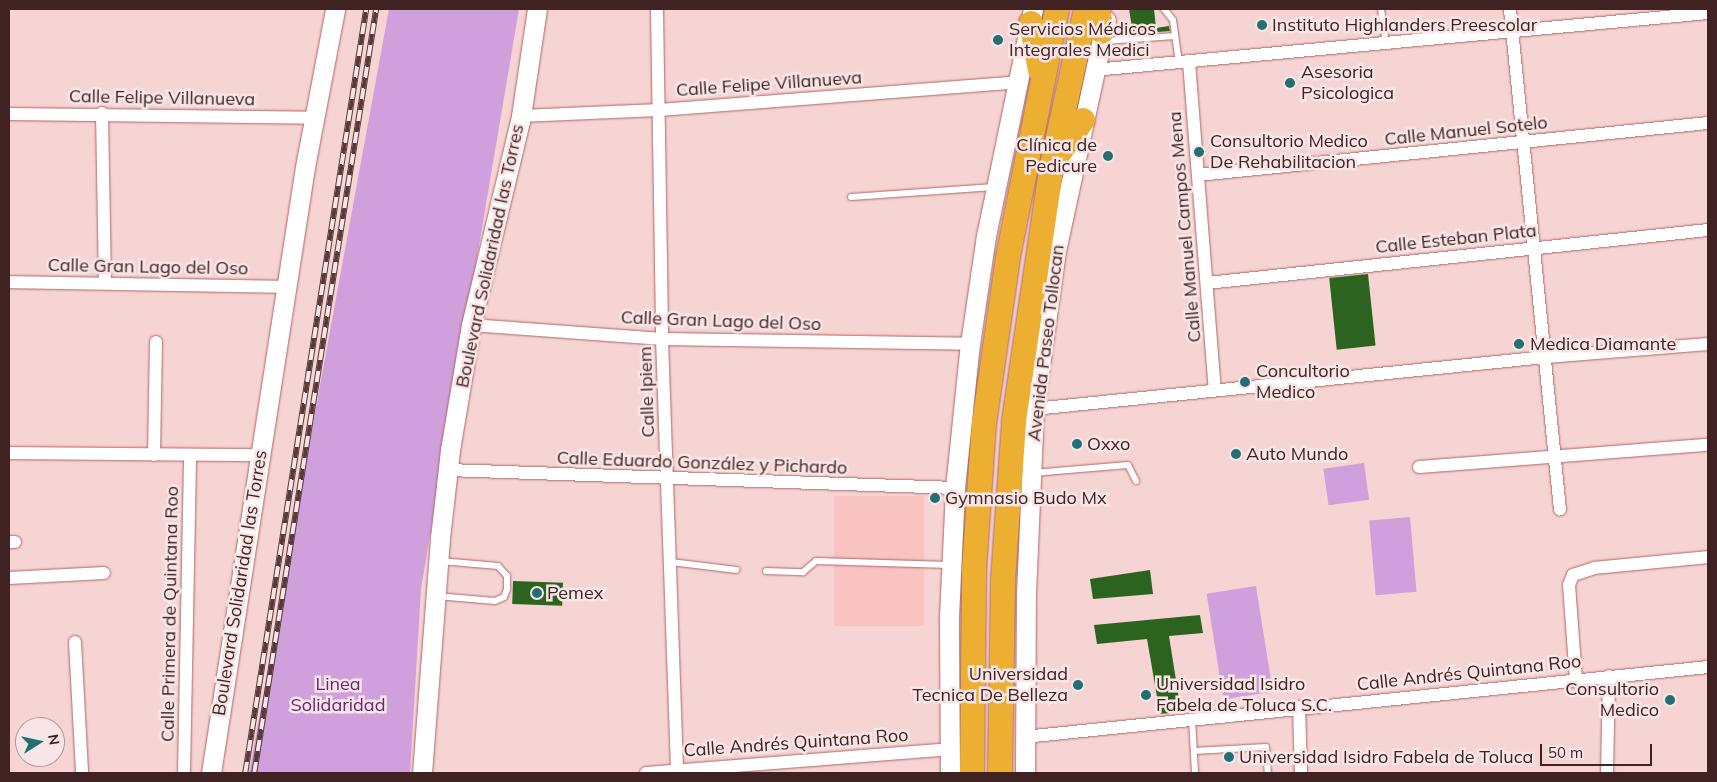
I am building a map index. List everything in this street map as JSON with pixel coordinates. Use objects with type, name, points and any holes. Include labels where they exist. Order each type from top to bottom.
[{"type":"highway","points":[[1031,82],[1057,9]]},
{"type":"highway","name":"Avenida Paseo Tollocan","points":[[1000,773],[1002,589],[1011,458],[1034,276],[1052,165],[1086,9]]},
{"type":"highway","points":[[1098,9],[1101,36]]},
{"type":"highway","points":[[972,773],[974,570],[984,424],[1031,82],[1032,16]]},
{"type":"highway","points":[[1052,165],[1083,120]]},
{"type":"main road","name":"Boulevard Solidaridad las Torres","points":[[211,773],[286,287],[335,9]]},
{"type":"main road","name":"Boulevard Solidaridad las Torres","points":[[422,773],[438,561],[448,470],[471,325],[521,116],[537,9]]},
{"type":"main road","name":"Avenida Paseo Tollocan","points":[[1025,773],[1024,737],[1034,409],[1056,251],[1108,9]]},
{"type":"main road","points":[[950,773],[951,565],[955,488],[970,344],[996,187],[1031,82]]},
{"type":"street","name":"Calle Ipiem","points":[[657,9],[662,339],[677,772]]},
{"type":"street","points":[[1510,9],[1560,510]]},
{"type":"street","points":[[1094,70],[1386,45],[1708,13]]},
{"type":"street","name":"Calle Manuel Campos Mena","points":[[1184,62],[1198,175],[1215,390]]},
{"type":"street","name":"Calle Felipe Villanueva","points":[[521,116],[660,110],[1031,82]]},
{"type":"street","name":"Calle Felipe Villanueva","points":[[9,114],[102,113],[315,118]]},
{"type":"street","points":[[102,113],[105,283]]},
{"type":"street","name":"Calle Manuel Sotelo","points":[[1198,175],[1708,123]]},
{"type":"street","name":"Calle Esteban Plata","points":[[1207,283],[1708,230]]},
{"type":"street","name":"Calle Gran Lago del Oso","points":[[9,282],[286,287]]},
{"type":"street","name":"Calle Gran Lago del Oso","points":[[471,325],[662,339],[970,344]]},
{"type":"street","points":[[154,454],[156,342]]},
{"type":"street","points":[[1034,409],[1546,357],[1708,344]]},
{"type":"street","points":[[1420,468],[1708,446]]},
{"type":"street","points":[[9,453],[261,455]]},
{"type":"street","name":"Calle Primera de Quintana Roo","points":[[184,773],[190,455]]},
{"type":"street","name":"Calle Eduardo González y Pichardo","points":[[448,470],[668,480],[955,488]]},
{"type":"street","points":[[1576,680],[1569,585],[1573,575],[1594,568],[1708,557]]},
{"type":"street","points":[[9,578],[104,573]]},
{"type":"street","points":[[75,642],[82,773]]},
{"type":"street","name":"Calle Andrés Quintana Roo","points":[[1024,737],[1708,667]]},
{"type":"street","points":[[1607,773],[1609,676]]},
{"type":"street","points":[[1299,708],[1301,773]]},
{"type":"street","name":"Calle Andrés Quintana Roo","points":[[646,773],[949,749]]},
{"type":"lane","points":[[1164,9],[1173,20],[1175,36],[1184,62]]},
{"type":"lane","points":[[1381,9],[1386,45]]},
{"type":"lane","points":[[1101,36],[1175,36]]},
{"type":"lane","points":[[851,197],[996,187]]},
{"type":"lane","points":[[1031,473],[1128,464],[1136,481]]},
{"type":"lane","points":[[435,596],[495,601],[504,597],[507,588],[507,576],[498,566],[438,561]]},
{"type":"lane","points":[[766,571],[803,572],[816,561],[951,565]]},
{"type":"lane","points":[[671,562],[737,570]]},
{"type":"lane","points":[[1192,719],[1195,773]]},
{"type":"lane","points":[[1194,751],[1266,747],[1268,773]]},
{"type":"shaded area","points":[[834,496],[924,496],[924,626],[834,626]]},
{"type":"green space","name":"Linea Solidaridad","points":[[389,9],[519,9],[421,589],[410,773],[249,773]]},
{"type":"green space","points":[[1364,463],[1369,500],[1329,505],[1323,469]]},
{"type":"green space","points":[[1410,517],[1417,592],[1376,595],[1369,521]]},
{"type":"green space","points":[[1256,586],[1273,692],[1223,700],[1207,594]]},
{"type":"building","points":[[1129,9],[1154,9],[1156,28],[1169,26],[1170,31],[1133,34]]},
{"type":"building","points":[[1368,274],[1376,346],[1337,350],[1329,278]]},
{"type":"building","points":[[1150,570],[1153,594],[1093,599],[1090,579]]},
{"type":"building","name":"Pemex","points":[[513,581],[563,583],[562,606],[512,604]]},
{"type":"building","points":[[1200,615],[1203,633],[1169,636],[1181,712],[1160,714],[1147,639],[1097,644],[1094,625]]},
{"type":"railway","points":[[245,773],[366,9]]},
{"type":"railway","points":[[254,773],[376,9]]},
{"type":"place","name":"Instituto Highlanders Preescolar","points":[[1262,25]]},
{"type":"place","name":"Servicios Médicos Integrales Medici","points":[[998,40]]},
{"type":"place","name":"Asesoria Psicologica","points":[[1290,83]]},
{"type":"place","name":"Consultorio Medico De Rehabilitacion","points":[[1199,152]]},
{"type":"place","name":"Clínica de Pedicure","points":[[1108,156]]},
{"type":"place","name":"Medica Diamante","points":[[1519,344]]},
{"type":"place","name":"Concultorio Medico","points":[[1245,382]]},
{"type":"place","name":"Oxxo","points":[[1077,444]]},
{"type":"place","name":"Auto Mundo","points":[[1236,454]]},
{"type":"place","name":"Gymnasio Budo Mx","points":[[935,498]]},
{"type":"place","name":"Pemex","points":[[537,593]]},
{"type":"place","name":"Universidad Tecnica De Belleza","points":[[1078,685]]},
{"type":"place","name":"Universidad Isidro Fabela de Toluca S.C.","points":[[1146,695]]},
{"type":"place","name":"Consultorio Medico","points":[[1670,700]]},
{"type":"place","name":"Universidad Isidro Fabela de Toluca","points":[[1229,757]]}]
